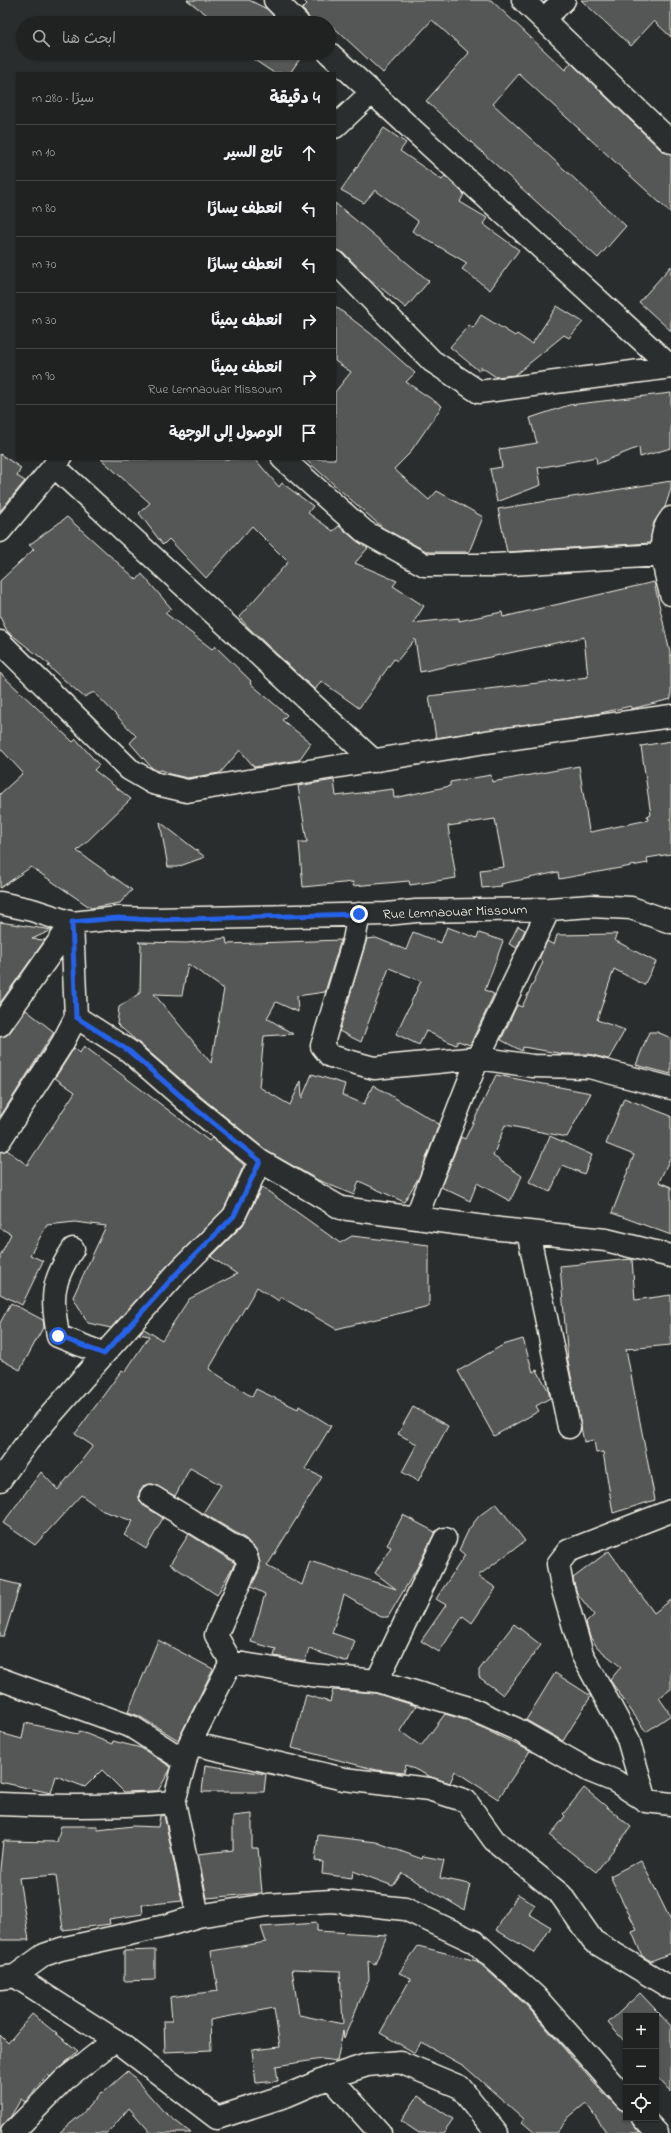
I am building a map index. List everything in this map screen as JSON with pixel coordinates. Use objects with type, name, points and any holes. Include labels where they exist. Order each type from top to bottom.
[{"type":"street","points":[[275,0],[291,16]]},
{"type":"street","points":[[523,0],[671,142]]},
{"type":"street","points":[[544,19],[564,0]]},
{"type":"street","points":[[336,60],[671,367]]},
{"type":"street","points":[[336,126],[371,93]]},
{"type":"street","points":[[336,263],[432,361],[478,392],[671,367]]},
{"type":"street","points":[[284,460],[365,532],[425,566],[494,565],[662,555]]},
{"type":"street","points":[[0,531],[57,462],[374,760]]},
{"type":"street","points":[[671,518],[664,526],[662,555],[671,594]]},
{"type":"street","points":[[0,642],[129,769],[153,783],[187,791],[486,742],[671,716]]},
{"type":"street","name":"Rue Lemnaouar Missoum","points":[[0,903],[32,910],[72,922],[118,918],[154,920],[549,909],[591,906],[631,908],[671,922]]},
{"type":"street","points":[[416,1218],[478,1058],[549,909]]},
{"type":"street","points":[[359,914],[354,940],[327,1025],[322,1046],[330,1056],[374,1068],[478,1058],[532,1066],[589,1068],[671,1088]]},
{"type":"street","points":[[0,1140],[62,1044],[76,1017],[72,922]]},
{"type":"street","points":[[0,1025],[72,922]]},
{"type":"street","points":[[76,1017],[129,1051],[192,1106],[260,1161],[341,1208],[528,1232],[606,1240],[671,1256]]},
{"type":"street","points":[[0,1480],[28,1441],[104,1354],[177,1273],[234,1216],[260,1161]]},
{"type":"street","points":[[528,1232],[569,1427]]},
{"type":"street","points":[[73,1249],[60,1268],[53,1299],[58,1336],[104,1354]]},
{"type":"street","points":[[151,1496],[246,1556],[248,1564],[216,1635],[231,1662]]},
{"type":"street","points":[[646,1801],[628,1739],[582,1654],[562,1586],[558,1564],[568,1550],[671,1511]]},
{"type":"street","points":[[377,1681],[445,1539]]},
{"type":"street","points":[[231,1662],[310,1675],[377,1681],[469,1708],[502,1723],[590,1771],[615,1780],[646,1801],[671,1804]]},
{"type":"street","points":[[198,1916],[174,1802],[188,1752],[231,1662]]},
{"type":"street","points":[[0,1679],[132,1727],[188,1752],[344,1779],[429,1789],[466,1801],[494,1840],[561,1895],[593,1941],[671,1988]]},
{"type":"street","points":[[0,1804],[51,1807],[122,1807],[174,1802]]},
{"type":"street","points":[[497,2133],[460,2088],[400,2062],[367,2065],[330,2077],[288,2094],[221,2125],[115,2040],[8,1977],[44,1955],[61,1949],[165,1926],[198,1916],[267,1905],[332,1901],[406,1909],[475,1942],[535,1996],[623,2096]]},
{"type":"street","points":[[12,2133],[65,2079],[115,2040]]},
{"type":"street","points":[[330,2077],[380,2133]]},
{"type":"street","points":[[646,2121],[656,2133]]},
{"type":"building","points":[[187,0],[249,0],[267,9],[274,16],[209,16]]},
{"type":"building","points":[[303,0],[491,0],[565,70],[571,63],[662,151],[671,154],[671,213],[519,74],[493,104],[626,226],[598,258],[426,101],[469,53],[432,20],[383,73],[336,29],[336,16],[308,16],[302,9],[307,4]]},
{"type":"building","points":[[581,0],[671,0],[671,37],[654,21],[631,46]]},
{"type":"building","points":[[254,60],[299,60],[291,72],[272,72]]},
{"type":"building","points":[[384,128],[406,143],[400,151],[442,180],[445,176],[464,194],[460,202],[487,218],[483,224],[519,250],[490,290],[462,269],[467,263],[412,231],[418,221],[375,190],[364,203],[341,190]]},
{"type":"building","points":[[336,204],[429,281],[406,308],[366,276],[344,253],[336,250]]},
{"type":"building","points":[[671,266],[671,331],[639,302]]},
{"type":"building","points":[[557,306],[583,322],[569,338],[564,335],[515,375],[496,377],[481,367],[479,371],[450,347],[469,325],[473,328],[481,315],[515,336],[517,334],[532,344]]},
{"type":"building","points":[[336,307],[370,333],[415,373],[406,382],[442,406],[409,454],[394,469],[429,500],[437,491],[483,517],[469,552],[428,552],[383,528],[306,460],[336,460],[336,391],[351,372],[336,362]]},
{"type":"building","points":[[671,393],[671,448],[640,457],[639,447],[597,464],[596,457],[538,468],[541,485],[497,502],[490,469],[502,467],[499,449],[537,443],[530,418],[569,405]]},
{"type":"building","points":[[0,454],[21,468],[17,476],[25,481],[0,511]]},
{"type":"building","points":[[102,460],[256,460],[279,487],[282,483],[313,506],[308,513],[333,531],[339,526],[368,548],[355,563],[397,581],[393,586],[424,606],[413,623],[459,618],[459,621],[502,612],[503,617],[654,582],[671,657],[671,699],[631,709],[631,706],[596,714],[436,738],[429,696],[588,677],[584,637],[420,672],[415,639],[397,661],[394,659],[359,708],[321,681],[315,690],[239,617],[288,562],[252,526],[206,578],[169,539],[163,545],[139,513],[150,503]]},
{"type":"building","points":[[671,481],[671,489],[665,507],[654,522],[650,543],[507,552],[498,509]]},
{"type":"building","points":[[67,517],[137,580],[142,574],[171,608],[165,613],[212,649],[215,646],[251,681],[250,683],[287,715],[282,720],[311,743],[299,760],[254,767],[240,750],[220,773],[187,778],[170,774],[162,770],[158,771],[152,768],[130,743],[136,736],[94,692],[84,697],[48,666],[50,665],[7,631],[0,617],[0,581],[34,549],[29,545]]},
{"type":"building","points":[[0,673],[73,742],[76,739],[99,765],[94,770],[131,799],[77,851],[132,890],[120,903],[91,908],[31,867],[0,888],[0,794],[23,773],[0,748]]},
{"type":"building","points":[[671,741],[671,854],[647,858],[648,863],[559,879],[558,872],[501,884],[502,886],[482,888],[480,870],[504,867],[495,819],[448,826],[456,878],[410,885],[409,881],[353,886],[353,882],[303,887],[299,842],[307,842],[298,786],[334,780],[336,796],[393,789],[394,798],[450,786],[450,782],[491,775],[492,782],[579,766],[589,831],[591,832],[648,820],[647,816],[651,815],[641,746]]},
{"type":"building","points":[[160,822],[205,857],[177,867],[168,867]]},
{"type":"building","points":[[0,922],[52,930],[32,939],[45,940],[0,1003]]},
{"type":"building","points":[[518,926],[525,930],[517,948],[509,944]]},
{"type":"building","points":[[447,927],[477,938],[479,933],[503,941],[485,990],[494,994],[470,1045],[458,1041],[456,1045],[426,1031],[419,1045],[396,1034],[421,981],[389,968],[361,1042],[339,1031],[367,939],[376,938],[406,950],[413,932],[441,943]]},
{"type":"building","points":[[617,934],[614,940],[656,962],[644,985],[614,969],[597,1020],[625,1030],[608,1059],[589,1054],[564,1054],[523,1047],[522,1051],[501,1040],[517,1005],[522,1007],[543,962],[539,959],[547,941],[554,945],[557,935]]},
{"type":"building","points":[[226,938],[227,944],[341,940],[325,992],[297,996],[298,1012],[276,1002],[267,1018],[293,1034],[264,1036],[259,1087],[290,1105],[301,1081],[302,1098],[312,1074],[345,1084],[342,1095],[364,1104],[373,1085],[439,1124],[419,1177],[404,1202],[359,1181],[354,1195],[318,1180],[267,1151],[200,1096],[117,1024],[119,1007],[140,993],[141,944],[138,942],[187,943]],"holes":[[[188,964],[224,989],[211,1063],[154,994],[182,995]]]},
{"type":"building","points":[[26,1010],[54,1032],[0,1117],[0,1037],[10,1032]]},
{"type":"building","points":[[649,1032],[657,1032],[671,1038],[671,1074],[636,1065]]},
{"type":"building","points":[[84,1046],[209,1141],[212,1138],[244,1165],[224,1209],[168,1265],[111,1328],[88,1323],[73,1297],[106,1226],[75,1222],[47,1225],[30,1255],[43,1261],[22,1305],[0,1294],[0,1256],[11,1234],[0,1228],[0,1152],[7,1150],[27,1165],[75,1092],[55,1078],[74,1048],[80,1053]]},
{"type":"building","points":[[496,1075],[591,1093],[567,1137],[505,1125],[493,1156],[522,1176],[510,1201],[477,1183],[470,1201],[441,1187],[461,1137],[465,1139]]},
{"type":"building","points":[[624,1098],[671,1116],[671,1156],[659,1182],[671,1187],[671,1235],[612,1213],[634,1155],[606,1144]]},
{"type":"building","points":[[550,1136],[592,1155],[584,1174],[563,1165],[550,1192],[529,1182]]},
{"type":"building","points":[[262,1187],[340,1243],[352,1236],[429,1245],[429,1306],[336,1329],[281,1297],[279,1301],[257,1287],[209,1369],[252,1397],[256,1389],[298,1409],[299,1406],[331,1426],[305,1469],[322,1477],[267,1566],[302,1585],[310,1561],[396,1589],[375,1573],[391,1547],[387,1545],[403,1515],[435,1532],[417,1568],[388,1617],[381,1617],[344,1595],[332,1633],[355,1641],[348,1662],[309,1649],[305,1661],[274,1656],[276,1649],[251,1642],[265,1594],[251,1587],[260,1569],[258,1553],[246,1539],[203,1513],[221,1485],[190,1468],[175,1496],[152,1484],[145,1485],[140,1490],[140,1502],[163,1518],[146,1549],[124,1535],[133,1521],[103,1511],[81,1495],[35,1545],[3,1523],[41,1472],[58,1490],[93,1446],[75,1434],[122,1370],[125,1372],[149,1336],[139,1334],[144,1329],[162,1340],[189,1299],[237,1274],[211,1257],[243,1225]]},
{"type":"building","points":[[632,1259],[635,1300],[671,1295],[671,1345],[626,1349],[655,1500],[613,1513],[603,1452],[596,1453],[594,1440],[584,1442],[568,1361],[560,1266]]},
{"type":"building","points":[[11,1303],[43,1320],[44,1326],[20,1370],[0,1359],[0,1323]]},
{"type":"building","points":[[523,1339],[533,1372],[537,1370],[548,1390],[550,1398],[536,1406],[539,1411],[494,1436],[458,1371],[503,1345]]},
{"type":"building","points":[[413,1407],[448,1426],[418,1481],[402,1472],[417,1444],[398,1434]]},
{"type":"building","points":[[496,1503],[525,1541],[478,1576],[496,1588],[472,1623],[463,1616],[439,1652],[421,1641],[446,1605],[436,1599],[465,1555],[459,1550],[469,1529],[479,1516]]},
{"type":"building","points":[[189,1534],[235,1563],[217,1595],[170,1564]]},
{"type":"building","points":[[609,1551],[654,1613],[671,1600],[671,1689],[659,1698],[671,1715],[646,1732],[610,1680],[621,1667],[598,1648],[590,1637],[586,1623],[594,1615],[577,1593],[574,1583],[573,1578]]},
{"type":"building","points":[[0,1580],[20,1585],[4,1636],[0,1636]]},
{"type":"building","points":[[514,1624],[541,1645],[503,1695],[479,1677],[479,1670]]},
{"type":"building","points":[[158,1640],[213,1669],[178,1740],[139,1716],[128,1712]]},
{"type":"building","points":[[555,1673],[591,1696],[563,1741],[526,1720]]},
{"type":"building","points":[[333,1690],[375,1693],[416,1706],[400,1731],[421,1746],[445,1714],[465,1720],[530,1751],[498,1799],[455,1771],[450,1783],[431,1777],[406,1765],[404,1773],[377,1770],[292,1748],[306,1695],[330,1702]]},
{"type":"building","points":[[25,1723],[78,1734],[79,1731],[112,1744],[113,1741],[141,1748],[171,1767],[158,1791],[124,1792],[102,1770],[85,1787],[56,1776],[51,1793],[0,1782],[0,1733],[22,1739]]},
{"type":"building","points":[[205,1765],[266,1774],[264,1792],[202,1792]]},
{"type":"building","points":[[584,1788],[631,1827],[596,1872],[550,1836],[565,1816],[563,1814]]},
{"type":"building","points":[[252,1814],[252,1848],[258,1848],[262,1893],[207,1898],[198,1854],[233,1850],[233,1816]]},
{"type":"building","points":[[164,1815],[182,1901],[142,1905],[143,1914],[109,1919],[110,1924],[63,1930],[56,1875],[19,1878],[29,1940],[0,1940],[0,1869],[3,1841],[57,1842],[61,1826],[97,1826],[98,1830],[133,1826],[158,1827],[160,1816]]},
{"type":"building","points":[[318,1835],[376,1842],[422,1859],[423,1856],[444,1860],[440,1878],[470,1884],[464,1910],[402,1873],[393,1886],[353,1871],[352,1878],[322,1874],[323,1862],[315,1861]]},
{"type":"building","points":[[641,1860],[671,1921],[671,1953],[651,1961],[642,1956],[632,1932],[637,1930],[610,1876]]},
{"type":"building","points":[[518,1894],[535,1905],[529,1914],[551,1927],[535,1953],[496,1930]]},
{"type":"building","points":[[317,1923],[317,1931],[387,1935],[375,1964],[368,1961],[369,1979],[344,2038],[343,2031],[337,2061],[322,2059],[276,2066],[278,2081],[256,2083],[252,2050],[280,2047],[274,2008],[210,2020],[211,2050],[165,2052],[164,2021],[172,2021],[170,1997],[218,1991],[211,1951],[266,1942],[261,1927]],"holes":[[[292,1969],[340,1971],[343,2024],[299,2015]]]},
{"type":"building","points":[[418,1946],[477,1961],[526,2005],[601,2091],[623,2111],[623,2121],[632,2121],[640,2133],[607,2133],[586,2103],[569,2117],[556,2133],[535,2133],[522,2122],[524,2119],[464,2066],[421,2042],[415,2053],[380,2033],[411,1978],[399,1973]]},
{"type":"building","points":[[155,1950],[155,1980],[124,1981],[124,1951]]},
{"type":"building","points":[[640,1993],[659,2013],[623,2013],[623,2040],[608,2023]]},
{"type":"building","points":[[659,2013],[671,2026],[671,2092],[659,2079]]},
{"type":"building","points":[[32,2014],[78,2051],[50,2077],[48,2075],[25,2102],[21,2099],[11,2116],[0,2130],[0,2035],[8,2043]]},
{"type":"building","points":[[128,2071],[163,2111],[191,2133],[151,2133],[129,2108],[108,2133],[59,2133],[83,2113],[101,2092],[103,2093]]},
{"type":"building","points":[[418,2096],[453,2119],[443,2133],[419,2133],[401,2121]]},
{"type":"route","points":[[58,1336],[74,1344],[104,1354],[177,1273],[234,1216],[260,1161],[192,1106],[129,1051],[76,1017],[72,922],[118,918],[154,920],[359,914]]}]
